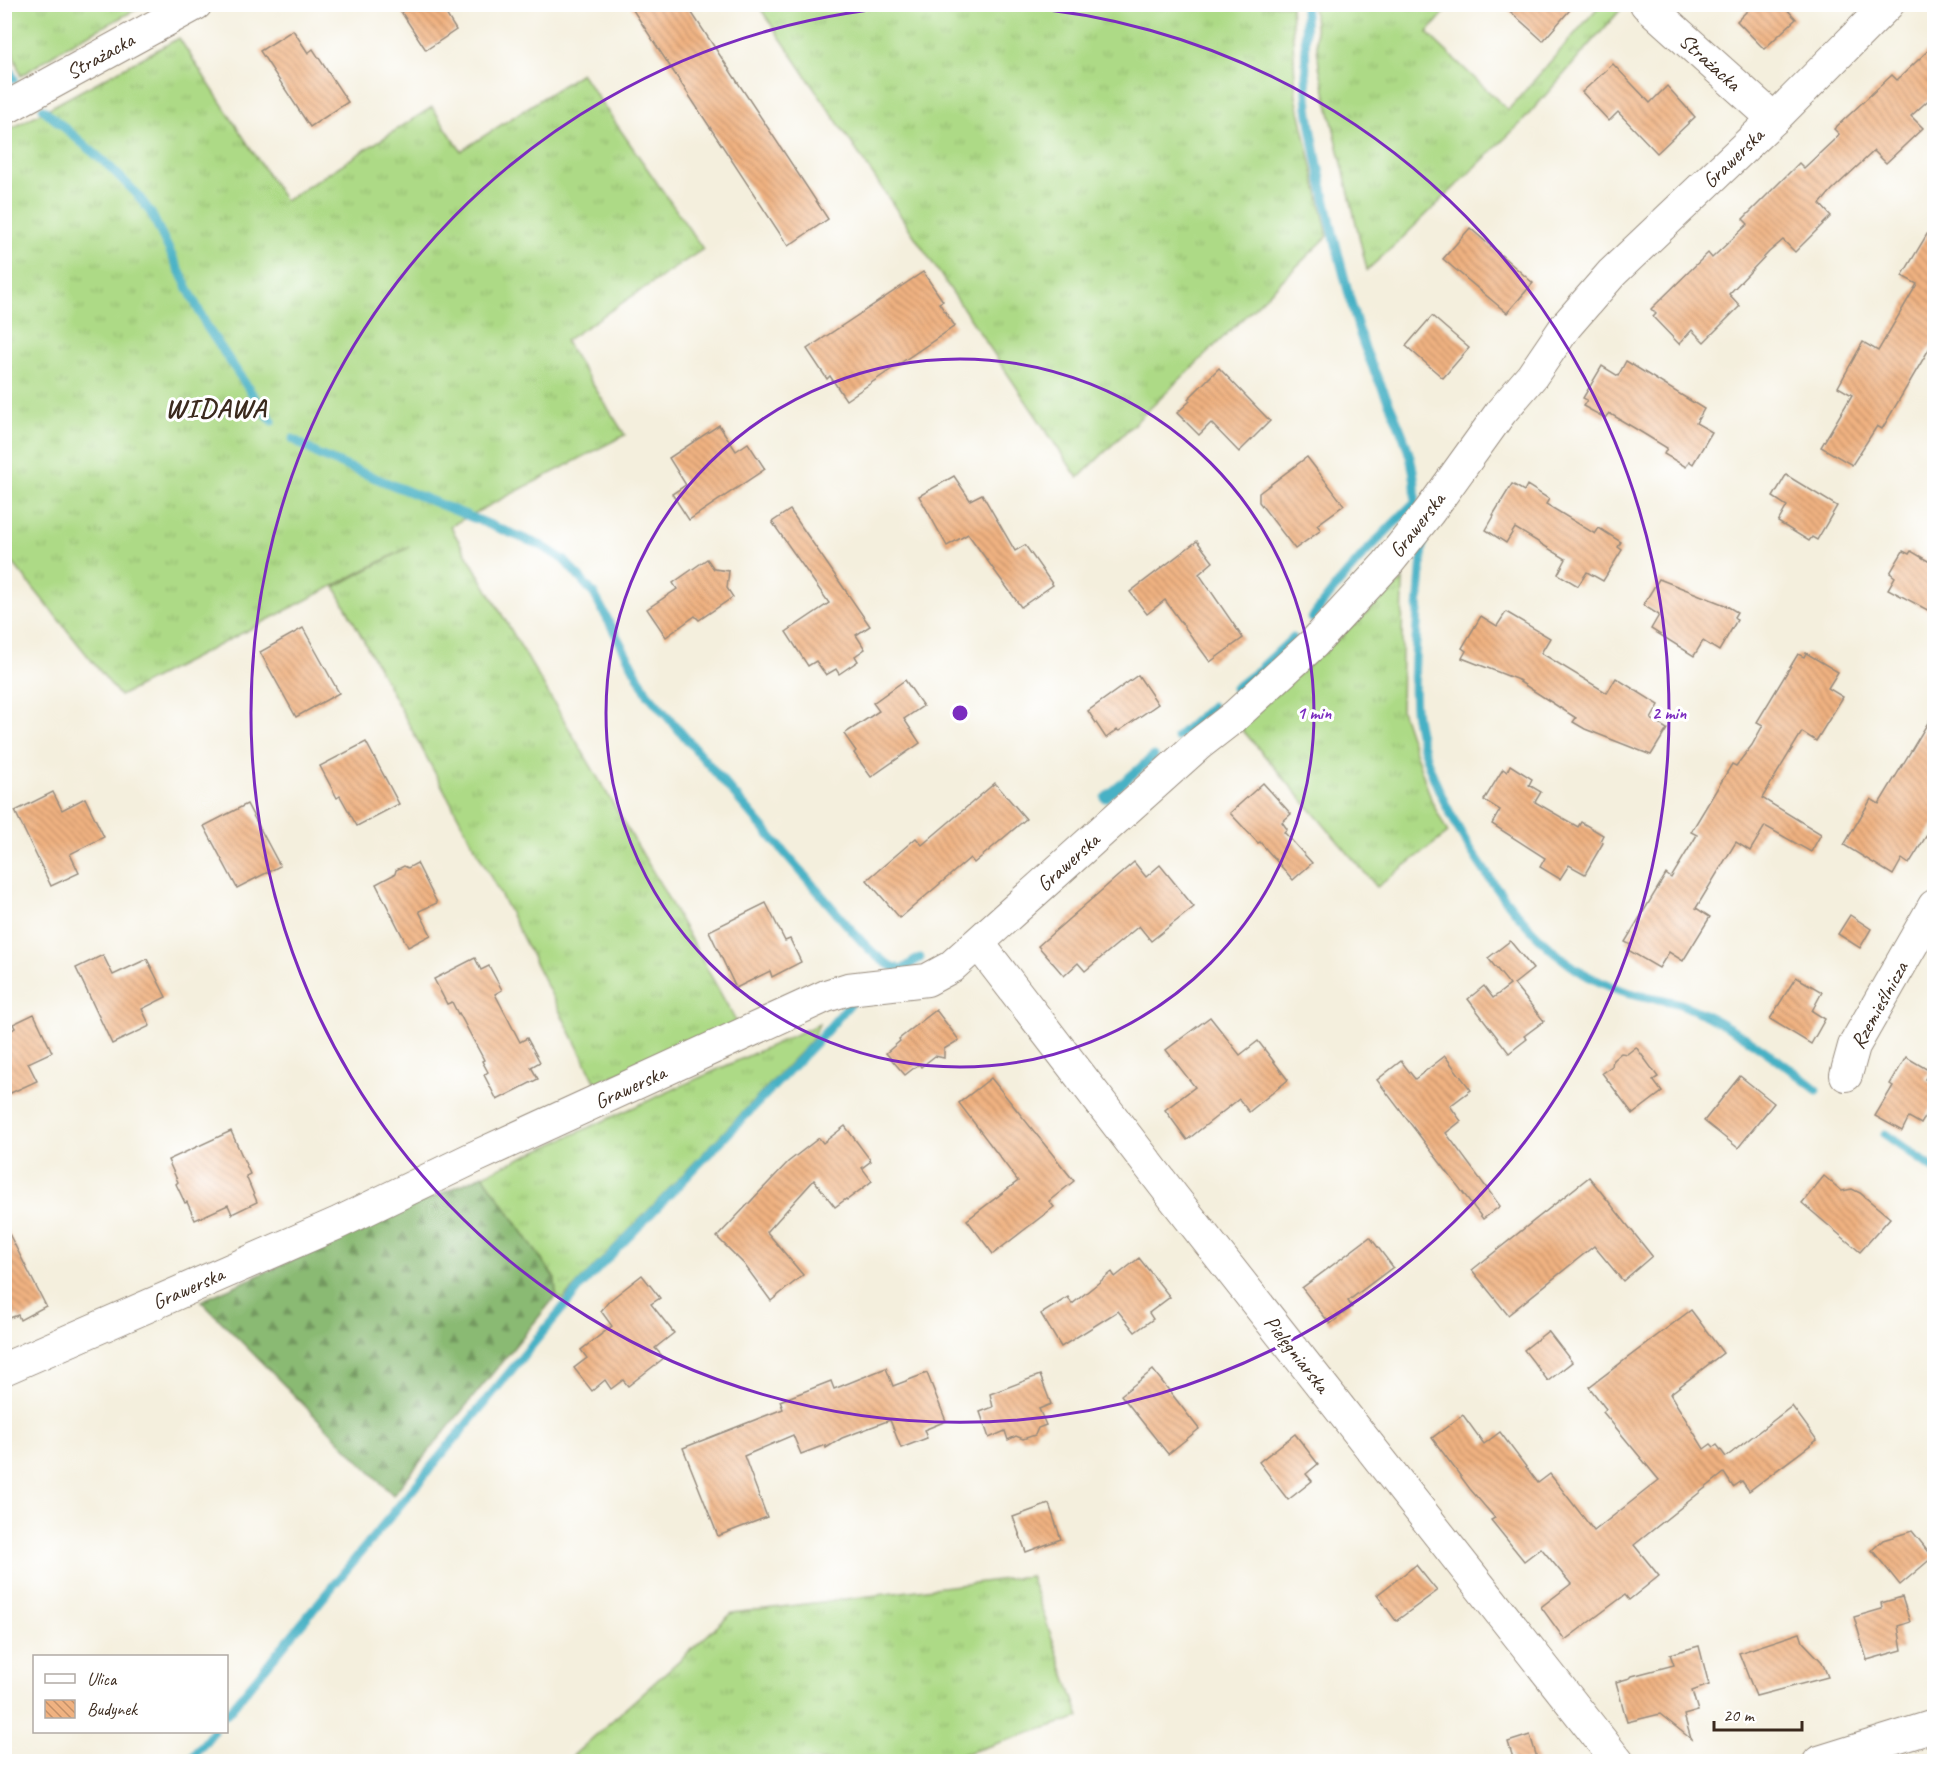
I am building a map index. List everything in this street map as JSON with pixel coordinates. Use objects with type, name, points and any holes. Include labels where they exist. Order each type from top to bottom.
[{"type":"street","name":"Strażacka","points":[[4,109],[196,4]]},
{"type":"street","name":"Strażacka","points":[[1646,4],[1774,119]]},
{"type":"street","name":"Grawerska","points":[[4,1369],[338,1223],[475,1157],[826,996],[848,989],[915,983],[927,980],[951,967],[1199,744],[1235,716],[1314,643],[1387,564],[1429,512],[1490,427],[1532,376],[1566,326],[1612,273],[1774,119],[1888,4]]},
{"type":"street","name":"Rzemieślnicza","points":[[1846,1075],[1854,1046],[1935,906]]},
{"type":"street","name":"Pielęgniarska","points":[[979,944],[1174,1198],[1618,1761]]},
{"type":"street","points":[[1819,1761],[1935,1726]]},
{"type":"green space","points":[[5,4],[145,5],[68,45],[21,76],[5,30]]},
{"type":"green space","points":[[758,5],[1291,5],[1296,97],[1328,236],[1078,478]]},
{"type":"green space","points":[[1313,5],[1451,5],[1427,33],[1508,110],[1600,5],[1618,5],[1622,8],[1522,122],[1367,270],[1319,66]]},
{"type":"green space","points":[[179,38],[285,201],[432,107],[461,151],[581,73],[703,249],[565,341],[625,435],[450,526],[659,882],[737,1023],[596,1083],[507,907],[335,587],[409,547],[120,696],[5,553],[5,132]]},
{"type":"green space","points":[[1403,580],[1401,710],[1432,802],[1448,833],[1377,887],[1240,727]]},
{"type":"green space","points":[[819,1024],[812,1040],[562,1300],[556,1296],[555,1279],[483,1175]]},
{"type":"green space","points":[[483,1175],[555,1279],[556,1296],[393,1495],[201,1301]]},
{"type":"green space","points":[[1030,1576],[1080,1717],[942,1761],[567,1761],[732,1613]]},
{"type":"building","points":[[396,4],[440,4],[456,30],[426,50]]},
{"type":"building","points":[[629,4],[686,4],[828,219],[788,246]]},
{"type":"building","points":[[1502,4],[1575,4],[1543,41]]},
{"type":"building","points":[[1754,4],[1782,4],[1796,19],[1764,49],[1737,21]]},
{"type":"building","points":[[293,30],[308,53],[313,49],[348,102],[310,127],[260,51]]},
{"type":"building","points":[[1935,44],[1935,94],[1911,116],[1923,128],[1886,163],[1874,151],[1820,204],[1831,216],[1795,252],[1783,240],[1729,294],[1740,306],[1704,342],[1692,330],[1679,344],[1653,317],[1656,314],[1651,309],[1708,253],[1712,258],[1748,224],[1743,219],[1799,163],[1804,168],[1836,138],[1839,134],[1834,129],[1892,75],[1897,80]]},
{"type":"building","points":[[1613,64],[1650,103],[1667,86],[1695,117],[1657,153],[1618,112],[1609,121],[1582,92]]},
{"type":"building","points":[[1935,221],[1935,339],[1882,429],[1877,426],[1852,465],[1821,447],[1852,395],[1838,387],[1863,342],[1878,351],[1917,284],[1902,276]]},
{"type":"building","points":[[1470,228],[1533,283],[1507,313],[1443,259]]},
{"type":"building","points":[[923,272],[943,301],[939,303],[955,326],[846,400],[830,376],[827,379],[807,349]]},
{"type":"building","points":[[1432,316],[1469,348],[1443,378],[1406,346]]},
{"type":"building","points":[[1626,361],[1704,409],[1696,423],[1712,432],[1693,464],[1689,461],[1686,467],[1664,454],[1667,448],[1609,413],[1605,418],[1583,406],[1587,400],[1583,398],[1602,366],[1618,376]]},
{"type":"building","points":[[1219,368],[1270,421],[1239,452],[1211,423],[1199,435],[1177,413]]},
{"type":"building","points":[[719,425],[736,451],[748,443],[765,469],[689,520],[672,494],[686,485],[669,458]]},
{"type":"building","points":[[1307,457],[1344,505],[1317,525],[1321,530],[1295,549],[1259,502],[1259,493]]},
{"type":"building","points":[[1786,475],[1837,506],[1817,540],[1812,537],[1809,541],[1778,522],[1787,506],[1773,497]]},
{"type":"building","points":[[954,476],[970,500],[982,494],[1015,551],[1025,545],[1053,585],[1021,607],[968,534],[947,546],[919,496]]},
{"type":"building","points":[[1512,484],[1524,491],[1527,485],[1549,499],[1546,504],[1595,534],[1599,528],[1621,542],[1618,547],[1622,550],[1603,581],[1587,572],[1578,586],[1558,574],[1566,559],[1515,528],[1506,543],[1486,530]]},
{"type":"building","points":[[790,510],[870,626],[856,635],[865,649],[855,656],[858,661],[839,674],[836,669],[826,675],[816,661],[808,666],[786,632],[829,603],[772,522]]},
{"type":"building","points":[[1197,541],[1213,562],[1199,574],[1243,638],[1210,662],[1165,600],[1147,614],[1130,592]]},
{"type":"building","points":[[1903,551],[1909,554],[1911,551],[1935,565],[1935,614],[1888,589],[1895,577],[1890,573]]},
{"type":"building","points":[[707,559],[714,569],[729,571],[727,588],[733,597],[699,620],[695,616],[666,637],[647,609],[677,589],[673,583]]},
{"type":"building","points":[[1659,579],[1737,612],[1734,617],[1737,620],[1719,651],[1703,641],[1694,656],[1651,629],[1659,615],[1643,605]]},
{"type":"building","points":[[1506,612],[1550,638],[1541,653],[1607,693],[1616,678],[1659,705],[1651,719],[1667,729],[1651,755],[1585,729],[1573,722],[1576,718],[1521,681],[1462,658],[1466,651],[1462,648],[1481,616],[1497,626]]},
{"type":"building","points":[[303,628],[339,693],[296,717],[260,652]]},
{"type":"building","points":[[1806,653],[1838,672],[1828,688],[1843,697],[1816,741],[1802,732],[1762,798],[1821,834],[1811,852],[1765,826],[1750,851],[1736,842],[1696,908],[1710,917],[1683,961],[1669,952],[1659,968],[1628,950],[1631,945],[1625,942],[1666,874],[1671,878],[1697,835],[1691,832],[1732,764],[1736,766],[1752,745],[1763,725],[1757,722],[1798,654],[1804,657]]},
{"type":"building","points":[[1138,675],[1158,704],[1106,738],[1088,711]]},
{"type":"building","points":[[905,680],[923,706],[904,719],[920,743],[871,777],[844,734],[879,711],[873,703]]},
{"type":"building","points":[[1935,711],[1935,822],[1909,864],[1902,859],[1893,875],[1844,845],[1871,799],[1879,804]]},
{"type":"building","points":[[366,742],[399,804],[357,826],[340,796],[337,798],[320,766]]},
{"type":"building","points":[[1510,765],[1532,779],[1529,785],[1541,792],[1535,802],[1578,827],[1581,822],[1603,835],[1600,841],[1603,843],[1585,874],[1569,865],[1560,879],[1540,867],[1545,858],[1492,824],[1500,810],[1484,800],[1503,769],[1507,772]]},
{"type":"building","points":[[995,783],[1026,819],[974,863],[970,858],[900,918],[867,880],[916,838],[922,845]]},
{"type":"building","points":[[1263,783],[1291,814],[1282,822],[1287,829],[1284,832],[1312,863],[1293,880],[1260,842],[1258,843],[1230,813]]},
{"type":"building","points":[[53,792],[62,810],[85,798],[104,837],[70,854],[79,873],[51,886],[15,811]]},
{"type":"building","points":[[247,804],[280,866],[237,888],[204,826]]},
{"type":"building","points":[[1134,862],[1146,877],[1160,865],[1194,907],[1151,941],[1139,926],[1085,971],[1078,963],[1064,976],[1038,946]]},
{"type":"building","points":[[417,863],[437,903],[419,911],[431,935],[408,947],[376,884],[395,874],[396,870],[404,866],[408,868]]},
{"type":"building","points":[[766,903],[785,941],[790,939],[801,962],[772,977],[770,971],[736,988],[709,931]]},
{"type":"building","points":[[1850,915],[1871,929],[1860,948],[1838,934]]},
{"type":"building","points":[[1510,941],[1533,969],[1514,984],[1544,1021],[1524,1036],[1527,1039],[1509,1053],[1468,999],[1484,986],[1493,998],[1510,985],[1488,958]]},
{"type":"building","points":[[103,955],[113,975],[147,959],[166,997],[142,1009],[150,1026],[112,1044],[76,968]]},
{"type":"building","points":[[475,958],[481,970],[489,966],[502,990],[495,994],[520,1042],[527,1038],[540,1062],[531,1067],[538,1079],[497,1100],[484,1075],[488,1072],[482,1061],[484,1060],[459,1013],[452,1002],[447,1004],[434,979]]},
{"type":"building","points":[[1796,977],[1822,992],[1812,1011],[1825,1019],[1811,1044],[1770,1019]]},
{"type":"building","points":[[936,1010],[959,1040],[944,1049],[944,1058],[935,1056],[921,1067],[919,1064],[905,1075],[886,1053],[900,1041],[899,1039]]},
{"type":"building","points":[[4,1014],[12,1030],[15,1028],[13,1024],[34,1014],[52,1052],[28,1063],[37,1081],[4,1096]]},
{"type":"building","points":[[1210,1017],[1240,1055],[1258,1041],[1288,1080],[1249,1112],[1239,1099],[1187,1140],[1165,1110],[1195,1087],[1166,1050]]},
{"type":"building","points":[[1636,1047],[1658,1077],[1653,1080],[1662,1092],[1633,1114],[1602,1073],[1612,1066],[1613,1060],[1621,1053],[1627,1054]]},
{"type":"building","points":[[1445,1056],[1471,1090],[1450,1106],[1461,1121],[1446,1133],[1500,1206],[1483,1219],[1377,1080],[1401,1061],[1415,1079]]},
{"type":"building","points":[[1906,1057],[1930,1071],[1925,1079],[1935,1086],[1935,1101],[1921,1124],[1909,1117],[1902,1131],[1875,1116],[1893,1086],[1890,1084]]},
{"type":"building","points":[[1740,1076],[1774,1103],[1738,1148],[1704,1121]]},
{"type":"building","points":[[991,1078],[1074,1181],[1049,1201],[1054,1207],[993,1254],[967,1220],[1018,1181],[959,1103]]},
{"type":"building","points":[[845,1126],[871,1161],[862,1168],[872,1181],[835,1207],[814,1180],[767,1232],[803,1275],[771,1301],[744,1264],[717,1237],[788,1162],[819,1138],[823,1143]]},
{"type":"building","points":[[231,1131],[250,1174],[246,1176],[257,1202],[232,1214],[228,1205],[195,1220],[176,1184],[178,1182],[168,1160]]},
{"type":"building","points":[[1824,1176],[1842,1191],[1852,1189],[1860,1193],[1890,1218],[1860,1252],[1802,1203]]},
{"type":"building","points":[[1589,1177],[1652,1256],[1623,1281],[1594,1246],[1508,1315],[1472,1270]]},
{"type":"building","points":[[4,1224],[46,1306],[20,1320],[18,1315],[4,1320]]},
{"type":"building","points":[[1370,1237],[1393,1267],[1348,1301],[1352,1307],[1330,1324],[1302,1288]]},
{"type":"building","points":[[1139,1258],[1170,1297],[1149,1313],[1153,1319],[1135,1332],[1118,1311],[1061,1347],[1041,1314],[1068,1297],[1072,1304],[1112,1272],[1115,1277]]},
{"type":"building","points":[[642,1275],[660,1298],[651,1304],[674,1333],[655,1348],[664,1358],[628,1386],[623,1380],[611,1389],[605,1380],[592,1391],[574,1368],[587,1358],[581,1350],[612,1326],[601,1311],[609,1301]]},
{"type":"building","points":[[1691,1310],[1723,1353],[1670,1394],[1704,1449],[1711,1444],[1714,1447],[1717,1445],[1726,1457],[1792,1406],[1817,1440],[1749,1491],[1742,1481],[1733,1487],[1724,1473],[1634,1545],[1659,1576],[1629,1600],[1625,1595],[1565,1640],[1541,1607],[1571,1584],[1541,1548],[1524,1561],[1491,1520],[1495,1518],[1432,1438],[1463,1415],[1484,1444],[1500,1432],[1538,1483],[1550,1474],[1594,1531],[1659,1480],[1603,1412],[1606,1409],[1589,1387]]},
{"type":"building","points":[[1548,1331],[1572,1362],[1548,1381],[1524,1350]]},
{"type":"building","points":[[886,1368],[893,1386],[927,1373],[946,1421],[924,1430],[927,1438],[901,1448],[890,1420],[842,1438],[826,1448],[825,1445],[801,1454],[793,1435],[744,1456],[767,1517],[718,1536],[683,1448],[783,1409],[780,1401],[831,1381],[834,1389]]},
{"type":"building","points":[[1153,1370],[1199,1429],[1168,1454],[1121,1395]]},
{"type":"building","points":[[1040,1375],[1051,1404],[1039,1409],[1046,1425],[1038,1428],[1035,1435],[1023,1439],[1016,1436],[1008,1440],[1005,1431],[989,1438],[980,1412],[993,1407],[990,1394]]},
{"type":"building","points":[[1295,1434],[1318,1464],[1306,1474],[1312,1481],[1288,1500],[1259,1462]]},
{"type":"building","points":[[1049,1504],[1061,1539],[1026,1552],[1013,1517]]},
{"type":"building","points":[[1912,1531],[1933,1557],[1900,1585],[1872,1550],[1883,1540]]},
{"type":"building","points":[[1416,1565],[1437,1591],[1396,1621],[1377,1595]]},
{"type":"building","points":[[1902,1597],[1910,1622],[1898,1626],[1902,1650],[1867,1660],[1854,1617],[1882,1609],[1881,1603]]},
{"type":"building","points":[[1800,1633],[1803,1642],[1822,1662],[1828,1677],[1756,1696],[1739,1653]]},
{"type":"building","points":[[1699,1646],[1709,1685],[1692,1691],[1698,1711],[1684,1715],[1691,1739],[1660,1714],[1627,1722],[1616,1682],[1674,1665],[1670,1654]]},
{"type":"building","points":[[1530,1735],[1538,1761],[1514,1761],[1508,1742]]},
{"type":"waterway","points":[[1305,4],[1307,101],[1324,196],[1359,331],[1403,437],[1415,480],[1415,502],[1348,572],[1312,618]]},
{"type":"waterway","points":[[4,60],[14,79]]},
{"type":"waterway","points":[[43,109],[110,167],[136,193],[151,213],[207,327],[272,421]]},
{"type":"waterway","points":[[293,439],[319,455],[542,546],[564,560],[594,594],[647,693],[853,932],[879,958],[896,968],[904,968],[920,958]]},
{"type":"waterway","points":[[1423,545],[1414,673],[1416,717],[1424,750],[1456,825],[1504,898],[1560,957],[1588,976],[1622,991],[1677,1003],[1701,1013],[1753,1043],[1817,1090]]},
{"type":"waterway","points":[[1235,688],[1260,669],[1293,638]]},
{"type":"waterway","points":[[1177,737],[1212,706]]},
{"type":"waterway","points":[[1105,798],[1154,756]]},
{"type":"waterway","points":[[228,1713],[581,1286],[823,1035],[855,998]]},
{"type":"waterway","points":[[1885,1134],[1934,1169]]},
{"type":"waterway","points":[[189,1762],[212,1733]]},
{"type":"district","name":"WIDAWA","points":[[216,408]]}]
